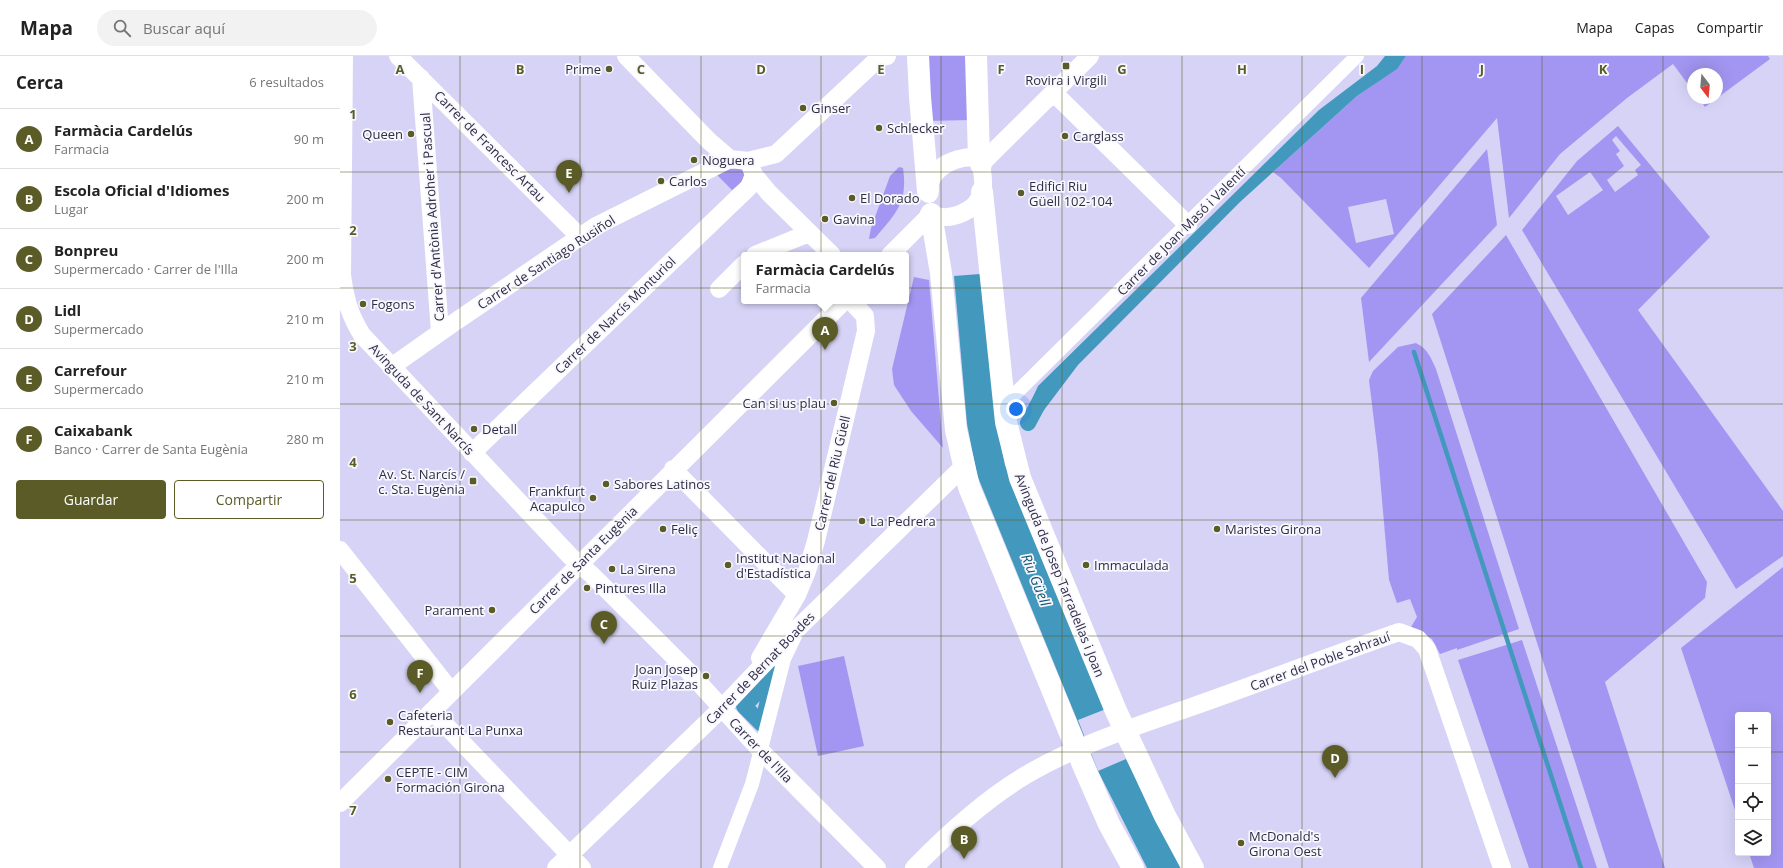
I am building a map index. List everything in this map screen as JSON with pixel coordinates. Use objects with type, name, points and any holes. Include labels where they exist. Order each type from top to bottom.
[{"type":"street","name":"Avinguda de Sant Narcís","points":[[344,56],[342,274],[345,300],[355,323],[362,335],[391,367],[578,564]]},
{"type":"street","name":"Carrer de Francesc Artau","points":[[398,56],[580,237]]},
{"type":"street","points":[[626,56],[709,141],[730,159],[751,168],[809,233],[829,252]]},
{"type":"street","points":[[751,168],[776,154],[880,57],[887,56]]},
{"type":"street","points":[[918,56],[928,191],[941,273],[953,411],[964,466],[981,518],[1082,748],[1109,824],[1133,868]]},
{"type":"street","points":[[932,214],[939,218],[960,214],[970,208],[982,192],[976,56]]},
{"type":"street","points":[[980,161],[1054,93],[1090,56]]},
{"type":"street","name":"Carrer de Joan Masó i Valentí","points":[[1004,405],[1358,56]]},
{"type":"street","name":"Carrer d'Antònia Adroher i Pascual","points":[[421,78],[440,332]]},
{"type":"street","points":[[1054,93],[1188,225]]},
{"type":"street","points":[[928,191],[932,178],[939,169],[947,163],[957,158],[968,156],[980,161]]},
{"type":"street","name":"Carrer de Santiago Rusiñol","points":[[391,367],[596,226],[730,159]]},
{"type":"street","name":"Carrer de Narcís Monturiol","points":[[472,453],[749,187],[751,168]]},
{"type":"street","name":"Avinguda de Josep Tarradellas i Joan","points":[[982,192],[1004,405],[1012,449],[1025,492],[1122,732],[1193,868]]},
{"type":"street","points":[[893,252],[932,214]]},
{"type":"street","points":[[762,252],[809,233]]},
{"type":"street","points":[[719,289],[741,267]]},
{"type":"street","name":"Carrer de Santa Eugènia","points":[[340,802],[673,469],[841,304]]},
{"type":"street","name":"Carrer del Riu Güell","points":[[745,684],[797,595],[807,571],[816,541],[866,331],[864,316],[854,304]]},
{"type":"street","name":"Carrer de Bernat Boades","points":[[556,868],[722,708],[798,628],[964,466]]},
{"type":"street","points":[[673,469],[797,595]]},
{"type":"street","points":[[340,550],[451,691]]},
{"type":"street","name":"Carrer de l'Illa","points":[[578,564],[613,596],[689,672],[761,751],[877,868]]},
{"type":"street","points":[[720,868],[752,784],[784,659],[798,628]]},
{"type":"street","name":"Carrer del Poble Sahrauí","points":[[914,868],[958,825],[1004,789],[1058,758],[1122,732],[1398,632],[1418,639],[1427,649],[1502,868]]},
{"type":"street","points":[[432,711],[582,868]]},
{"type":"shaded area","points":[[925,56],[970,56],[971,120],[926,121]]},
{"type":"shaded area","points":[[1406,56],[1768,56],[1770,59],[1723,94],[1723,68],[1687,68],[1687,83],[1673,64],[1627,98],[1560,154],[1509,218],[1497,118],[1369,268],[1281,178],[1273,172],[1357,96],[1396,69]],"holes":[[[1386,199],[1394,234],[1356,243],[1348,207]]]},
{"type":"shaded area","points":[[1618,126],[1710,237],[1638,310],[1783,511],[1783,556],[1736,589],[1522,230],[1577,161]],"holes":[[[1616,136],[1641,165],[1635,170],[1638,175],[1615,192],[1607,180],[1624,166],[1616,154],[1620,151],[1612,140]],[[1590,172],[1603,190],[1568,215],[1556,196]]]},
{"type":"shaded area","points":[[1487,149],[1497,225],[1369,362],[1361,298]]},
{"type":"shaded area","points":[[731,165],[742,166],[745,172],[744,181],[732,190],[715,173]]},
{"type":"shaded area","points":[[899,167],[903,168],[904,190],[899,207],[875,238],[869,239],[871,228],[890,176]]},
{"type":"shaded area","points":[[1506,235],[1707,582],[1705,598],[1605,682],[1665,868],[1609,868],[1432,314]]},
{"type":"shaded area","points":[[914,277],[929,280],[943,448],[911,411],[894,385],[892,369],[908,304],[909,304]]},
{"type":"shaded area","points":[[1416,343],[1426,351],[1436,369],[1519,629],[1457,650],[1457,648],[1440,654],[1432,639],[1411,627],[1417,617],[1410,599],[1397,603],[1389,580],[1378,454],[1369,380],[1373,371],[1398,347]]},
{"type":"shaded area","points":[[1783,567],[1783,868],[1754,868],[1750,856],[1771,856],[1771,712],[1735,712],[1735,810],[1681,648]]},
{"type":"shaded area","points":[[1522,640],[1597,868],[1529,868],[1458,660]]},
{"type":"shaded area","points":[[844,656],[864,746],[818,756],[798,666]]},
{"type":"water","points":[[1385,56],[1406,56],[1397,69],[1357,96],[1240,202],[1078,365],[1041,414],[1028,409],[1038,386],[1319,110],[1377,66]]},
{"type":"water","name":"Riu Güell","points":[[980,274],[997,426],[1005,465],[1126,759],[1181,868],[1147,868],[1098,771],[977,475],[967,424],[954,276]]},
{"type":"pier","points":[[1106,709],[1126,759],[1098,771],[1078,720]]},
{"type":"waterway","points":[[1414,352],[1581,868]]},
{"type":"waterway","points":[[1028,423],[1044,393]]},
{"type":"waterway","points":[[775,674],[762,724],[744,706],[775,674]]},
{"type":"place","name":"Rovira i Virgili","points":[[1066,66]]},
{"type":"place","name":"Prime","points":[[609,69]]},
{"type":"place","name":"Ginser","points":[[803,108]]},
{"type":"place","name":"Schlecker","points":[[879,128]]},
{"type":"place","name":"Queen","points":[[411,134]]},
{"type":"place","name":"Carglass","points":[[1065,136]]},
{"type":"place","name":"Noguera","points":[[694,160]]},
{"type":"place","name":"Carlos","points":[[661,181]]},
{"type":"place","name":"Carrefour","points":[[569,193]]},
{"type":"place","name":"Edifici Riu Güell 102-104","points":[[1021,193]]},
{"type":"place","name":"El Dorado","points":[[852,198]]},
{"type":"place","name":"Gavina","points":[[825,219]]},
{"type":"place","name":"Fogons","points":[[363,304]]},
{"type":"place","name":"Farmàcia Cardelús","points":[[825,350]]},
{"type":"place","name":"Can si us plau","points":[[834,403]]},
{"type":"place","name":"Detall","points":[[474,429]]},
{"type":"place","name":"Av. St. Narcís / c. Sta. Eugènia","points":[[473,481]]},
{"type":"place","name":"Sabores Latinos","points":[[606,484]]},
{"type":"place","name":"Frankfurt Acapulco","points":[[593,498]]},
{"type":"place","name":"La Pedrera","points":[[862,521]]},
{"type":"place","name":"Feliç","points":[[663,529]]},
{"type":"place","name":"Maristes Girona","points":[[1217,529]]},
{"type":"place","name":"Institut Nacional d'Estadística","points":[[728,565]]},
{"type":"place","name":"Immaculada","points":[[1086,565]]},
{"type":"place","name":"La Sirena","points":[[612,569]]},
{"type":"place","name":"Pintures Illa","points":[[587,588]]},
{"type":"place","name":"Parament","points":[[492,610]]},
{"type":"place","name":"Bonpreu","points":[[604,644]]},
{"type":"place","name":"Joan Josep Ruiz Plazas","points":[[706,676]]},
{"type":"place","name":"Caixabank","points":[[420,693]]},
{"type":"place","name":"Cafeteria Restaurant La Punxa","points":[[390,722]]},
{"type":"place","name":"Lidl","points":[[1335,778]]},
{"type":"place","name":"CEPTE - CIM Formación Girona","points":[[388,779]]},
{"type":"place","name":"McDonald's Girona Oest","points":[[1241,843]]},
{"type":"place","name":"Escola Oficial d'Idiomes","points":[[964,859]]}]
